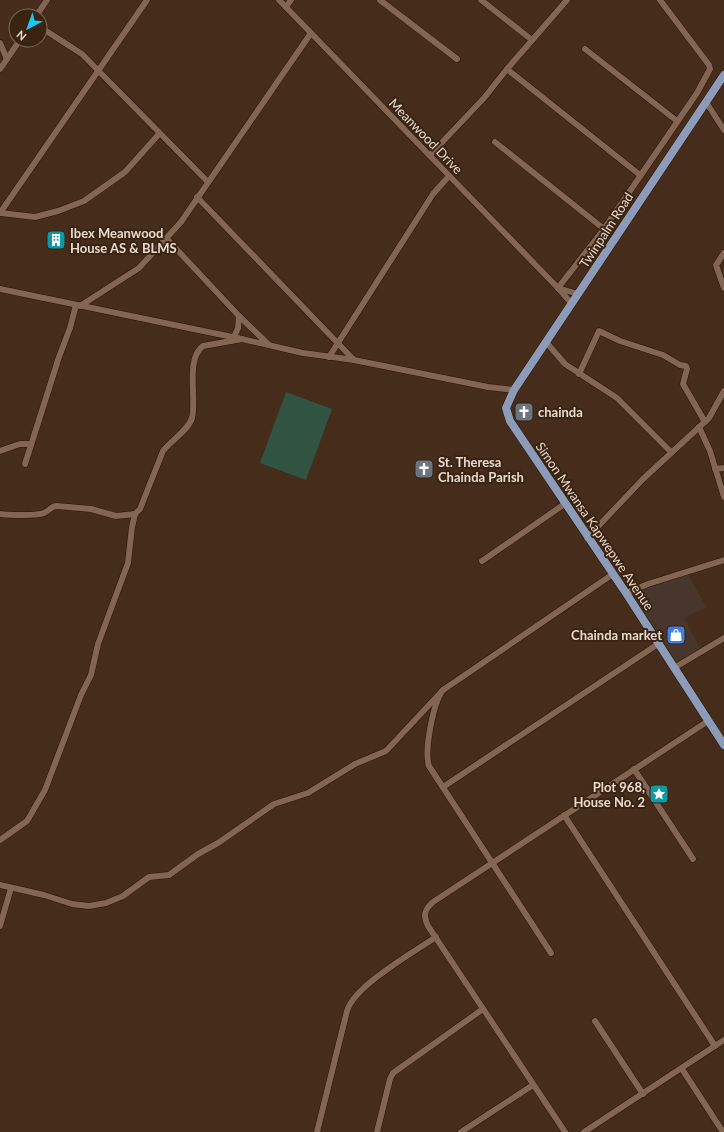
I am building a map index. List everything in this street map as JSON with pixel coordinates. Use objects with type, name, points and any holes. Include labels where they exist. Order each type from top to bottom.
[{"type":"main road","name":"Twinpalm Road","points":[[509,399],[724,75]]},
{"type":"main road","name":"Simon Mwansa Kapwepwe Avenue","points":[[509,399],[506,408],[510,421],[626,593],[723,742]]},
{"type":"street","points":[[148,0],[0,213],[35,217],[58,211],[84,201],[124,172],[159,134]]},
{"type":"street","name":"Meanwood Drive","points":[[279,0],[572,304]]},
{"type":"street","points":[[286,6],[291,0]]},
{"type":"street","points":[[380,0],[457,59]]},
{"type":"street","points":[[481,0],[532,40]]},
{"type":"street","points":[[430,155],[484,98],[567,0]]},
{"type":"street","points":[[578,294],[558,288],[604,229],[697,93],[710,68],[660,0]]},
{"type":"street","points":[[48,32],[72,46],[208,182]]},
{"type":"street","points":[[26,464],[31,444],[78,305],[139,268],[181,222],[311,33]]},
{"type":"street","points":[[0,43],[6,59]]},
{"type":"street","points":[[0,69],[14,48]]},
{"type":"street","points":[[585,49],[677,121]]},
{"type":"street","points":[[507,69],[640,175]]},
{"type":"street","points":[[706,102],[724,130]]},
{"type":"street","points":[[495,142],[604,229]]},
{"type":"street","points":[[329,357],[339,344],[433,194],[449,176]]},
{"type":"street","points":[[197,197],[354,360]]},
{"type":"street","points":[[167,238],[239,316],[269,345]]},
{"type":"street","points":[[724,253],[716,265],[724,288]]},
{"type":"street","points":[[0,290],[329,357],[354,360],[488,387],[514,390]]},
{"type":"street","points":[[234,337],[238,328],[239,316]]},
{"type":"street","points":[[579,374],[599,331],[663,355],[680,365],[686,366],[687,369],[683,384],[705,422]]},
{"type":"street","points":[[0,840],[27,821],[45,790],[81,695],[91,675],[98,644],[128,563],[135,514],[140,509],[163,451],[168,444],[189,425],[192,420],[192,386],[197,353],[203,346],[242,339]]},
{"type":"street","points":[[546,342],[565,364],[617,398],[671,452]]},
{"type":"street","points":[[588,538],[671,452],[705,422],[715,410],[724,391]]},
{"type":"street","points":[[699,427],[710,451],[724,497]]},
{"type":"street","points":[[0,451],[20,444],[31,444]]},
{"type":"street","points":[[715,469],[724,468]]},
{"type":"street","points":[[482,561],[566,503]]},
{"type":"street","points":[[0,514],[15,515],[44,513],[52,506],[57,506],[91,509],[116,516],[135,514]]},
{"type":"street","points":[[626,593],[648,584],[724,560]]},
{"type":"street","points":[[0,885],[44,895],[72,904],[89,906],[106,903],[123,896],[149,877],[169,875],[274,804],[308,793],[355,764],[386,752],[443,690],[613,574]]},
{"type":"street","points":[[674,668],[724,638]]},
{"type":"street","points":[[443,787],[658,644]]},
{"type":"street","points":[[443,690],[436,702],[427,756],[429,766],[551,953]]},
{"type":"street","points":[[565,1132],[425,920],[425,911],[428,906],[493,862],[708,721]]},
{"type":"street","points":[[634,769],[693,859]]},
{"type":"street","points":[[564,815],[715,1046]]},
{"type":"street","points":[[0,926],[11,888]]},
{"type":"street","points":[[317,1132],[351,1002],[369,984],[436,937]]},
{"type":"street","points":[[378,1132],[390,1079],[393,1073],[483,1009]]},
{"type":"street","points":[[596,1021],[643,1094]]},
{"type":"street","points":[[584,1132],[724,1040]]},
{"type":"street","points":[[682,1069],[723,1132]]},
{"type":"street","points":[[461,1132],[533,1085]]},
{"type":"shaded area","name":"Chainda market","points":[[688,574],[706,607],[684,618],[702,652],[678,664],[632,593]]},
{"type":"green space","points":[[286,392],[332,409],[306,480],[260,463]]},
{"type":"place","name":"Ibex Meanwood House AS & BLMS","points":[[56,240]]},
{"type":"place","name":"chainda","points":[[524,412]]},
{"type":"place","name":"St. Theresa Chainda Parish","points":[[424,469]]},
{"type":"place","name":"Chainda market","points":[[676,635]]},
{"type":"place","name":"Plot 968, House No. 2","points":[[659,794]]}]
